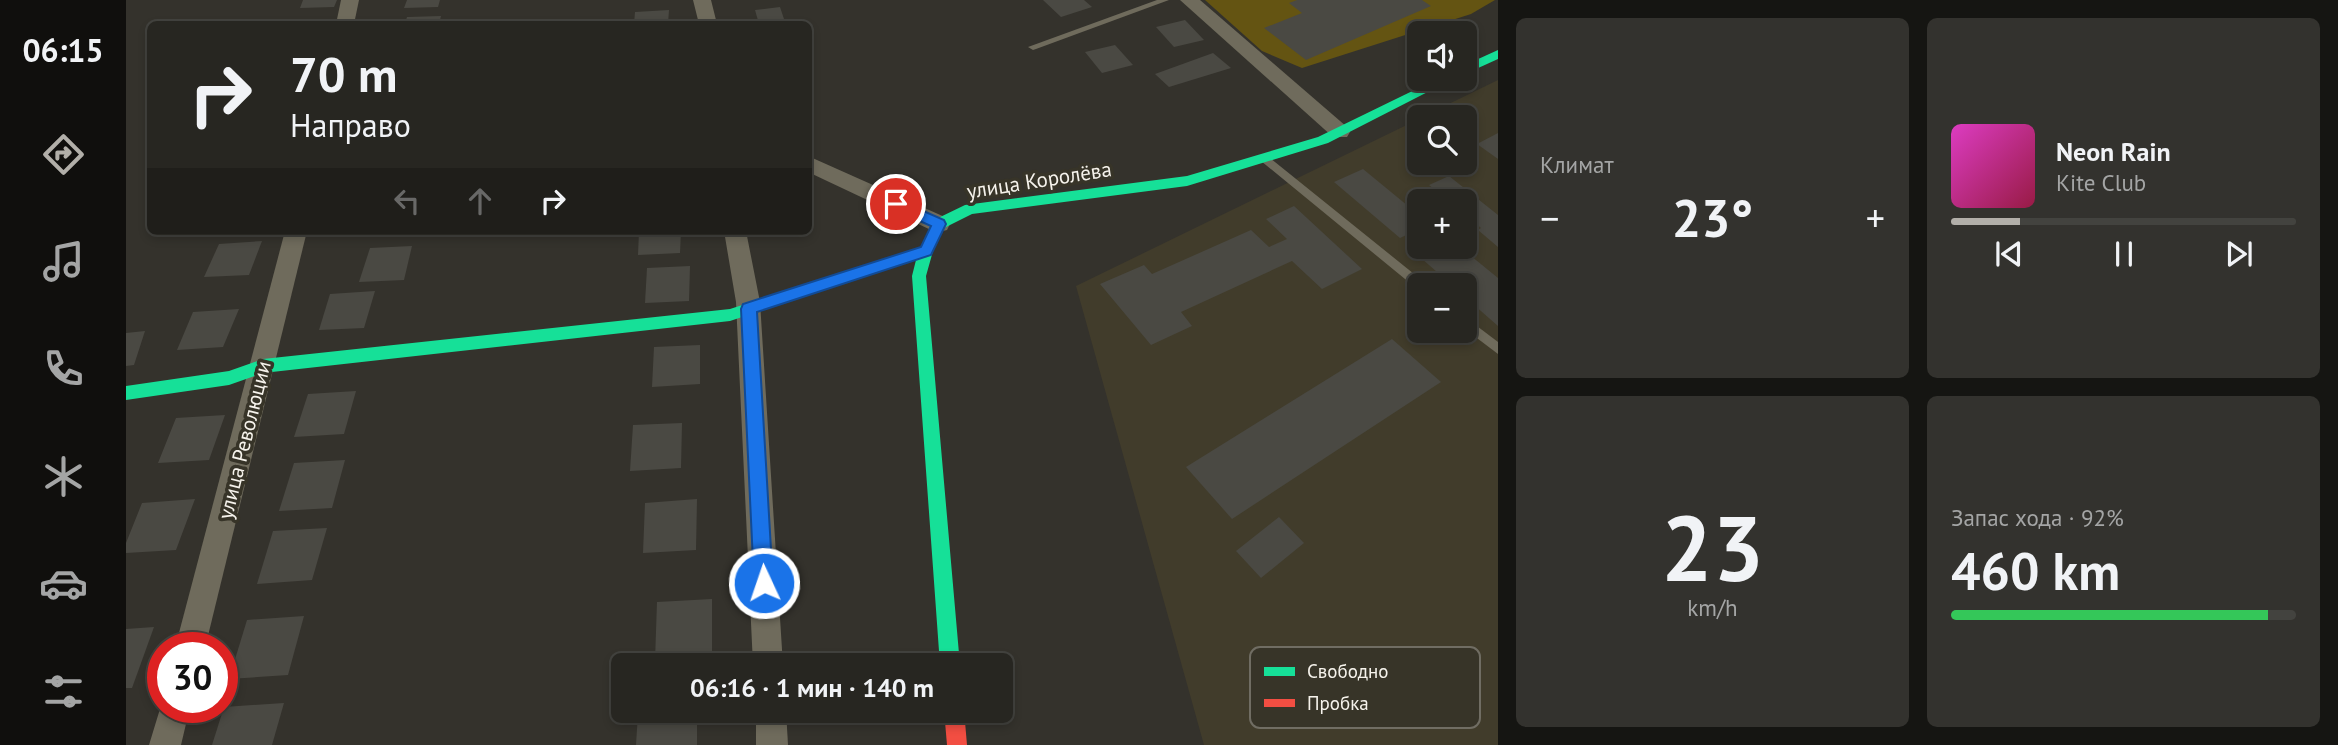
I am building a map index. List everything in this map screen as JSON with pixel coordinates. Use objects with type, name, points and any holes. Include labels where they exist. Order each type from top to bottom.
[{"type":"street","points":[[346,21],[351,0]]},
{"type":"street","points":[[702,0],[707,21]]},
{"type":"street","points":[[1189,0],[1340,132]]},
{"type":"street","points":[[1477,64],[1498,54]]},
{"type":"street","name":"улица Королёва","points":[[939,224],[970,209],[1008,202],[1187,181],[1323,141],[1423,91]]},
{"type":"street","points":[[812,165],[939,224],[926,251],[919,276],[949,653]]},
{"type":"street","name":"улица Революции","points":[[194,632],[295,235]]},
{"type":"street","points":[[736,235],[749,309],[767,653]]},
{"type":"street","points":[[126,393],[229,378],[263,366],[730,315],[926,251]]},
{"type":"street","points":[[165,745],[171,723]]},
{"type":"street","points":[[771,723],[772,745]]},
{"type":"street","points":[[955,723],[957,745]]},
{"type":"lane","points":[[1033,47],[1165,0]]},
{"type":"lane","points":[[1265,158],[1407,274]]},
{"type":"lane","points":[[1477,331],[1498,349]]},
{"type":"shaded area","points":[[1205,0],[1495,0],[1471,14],[1449,21],[1407,21],[1407,34],[1302,68],[1262,51]]},
{"type":"shaded area","points":[[1498,80],[1498,745],[1204,745],[1076,286],[1407,125],[1407,175],[1477,175],[1477,105],[1447,105]]},
{"type":"building","points":[[303,0],[337,0],[334,7],[300,8]]},
{"type":"building","points":[[407,0],[440,0],[438,7],[404,8]]},
{"type":"building","points":[[1043,0],[1084,0],[1092,7],[1061,17]]},
{"type":"building","points":[[1297,0],[1422,0],[1431,6],[1306,60],[1264,28],[1302,13],[1289,3]]},
{"type":"building","points":[[780,7],[785,21],[758,21],[755,10]]},
{"type":"building","points":[[669,10],[668,21],[634,21],[635,12]]},
{"type":"building","points":[[441,16],[440,21],[406,21],[407,17]]},
{"type":"building","points":[[1185,20],[1204,40],[1174,47],[1156,27]]},
{"type":"building","points":[[1115,45],[1133,65],[1102,73],[1085,52]]},
{"type":"building","points":[[1213,53],[1231,68],[1169,87],[1155,74]]},
{"type":"building","points":[[1498,133],[1498,159],[1477,144]]},
{"type":"building","points":[[1363,169],[1407,205],[1407,235],[1400,238],[1334,182]]},
{"type":"building","points":[[1449,176],[1465,189],[1434,189],[1429,185]]},
{"type":"building","points":[[1477,198],[1498,215],[1498,247],[1478,230],[1481,228],[1477,224]]},
{"type":"building","points":[[1294,206],[1362,269],[1322,289],[1292,261],[1181,312],[1192,326],[1151,345],[1100,284],[1144,265],[1152,274],[1251,230],[1269,247],[1287,239],[1266,219]]},
{"type":"building","points":[[639,235],[681,235],[680,253],[638,255]]},
{"type":"building","points":[[262,241],[249,275],[204,277],[219,244]]},
{"type":"building","points":[[412,246],[404,280],[359,282],[370,248]]},
{"type":"building","points":[[1422,259],[1475,259],[1498,278],[1498,326],[1477,308],[1477,273],[1438,273]]},
{"type":"building","points":[[690,266],[689,301],[645,303],[647,268]]},
{"type":"building","points":[[375,291],[364,328],[319,330],[330,294]]},
{"type":"building","points":[[239,309],[223,347],[177,350],[193,312]]},
{"type":"building","points":[[145,331],[134,365],[126,366],[126,333]]},
{"type":"building","points":[[1392,339],[1441,382],[1232,519],[1186,467]]},
{"type":"building","points":[[700,345],[700,384],[652,387],[654,347]]},
{"type":"building","points":[[356,391],[344,434],[294,437],[308,394]]},
{"type":"building","points":[[225,415],[209,460],[158,463],[176,418]]},
{"type":"building","points":[[682,423],[681,468],[630,471],[633,425]]},
{"type":"building","points":[[345,460],[332,508],[279,511],[294,463]]},
{"type":"building","points":[[195,499],[176,550],[126,553],[126,543],[142,503]]},
{"type":"building","points":[[697,499],[696,550],[643,553],[645,503]]},
{"type":"building","points":[[1279,517],[1304,543],[1261,578],[1236,551]]},
{"type":"building","points":[[327,528],[312,580],[257,584],[273,531]]},
{"type":"building","points":[[712,599],[712,653],[655,653],[657,602]]},
{"type":"building","points":[[304,616],[288,675],[238,678],[238,650],[247,620]]},
{"type":"building","points":[[154,627],[152,632],[147,632],[147,646],[132,688],[126,688],[126,629]]},
{"type":"building","points":[[284,703],[272,745],[212,745],[219,723],[238,723],[238,706]]},
{"type":"building","points":[[637,723],[697,723],[697,745],[636,745]]},
{"type":"traffic: fast","points":[[1477,64],[1498,54]]},
{"type":"traffic: fast","points":[[949,653],[919,276],[926,251],[939,224],[970,209],[1187,181],[1323,140],[1423,91]]},
{"type":"traffic: fast","points":[[126,393],[229,378],[263,366],[730,315],[926,251]]},
{"type":"traffic: jam","points":[[955,723],[957,745]]},
{"type":"route","points":[[764,583],[749,309],[926,251],[939,224],[896,204]]}]
